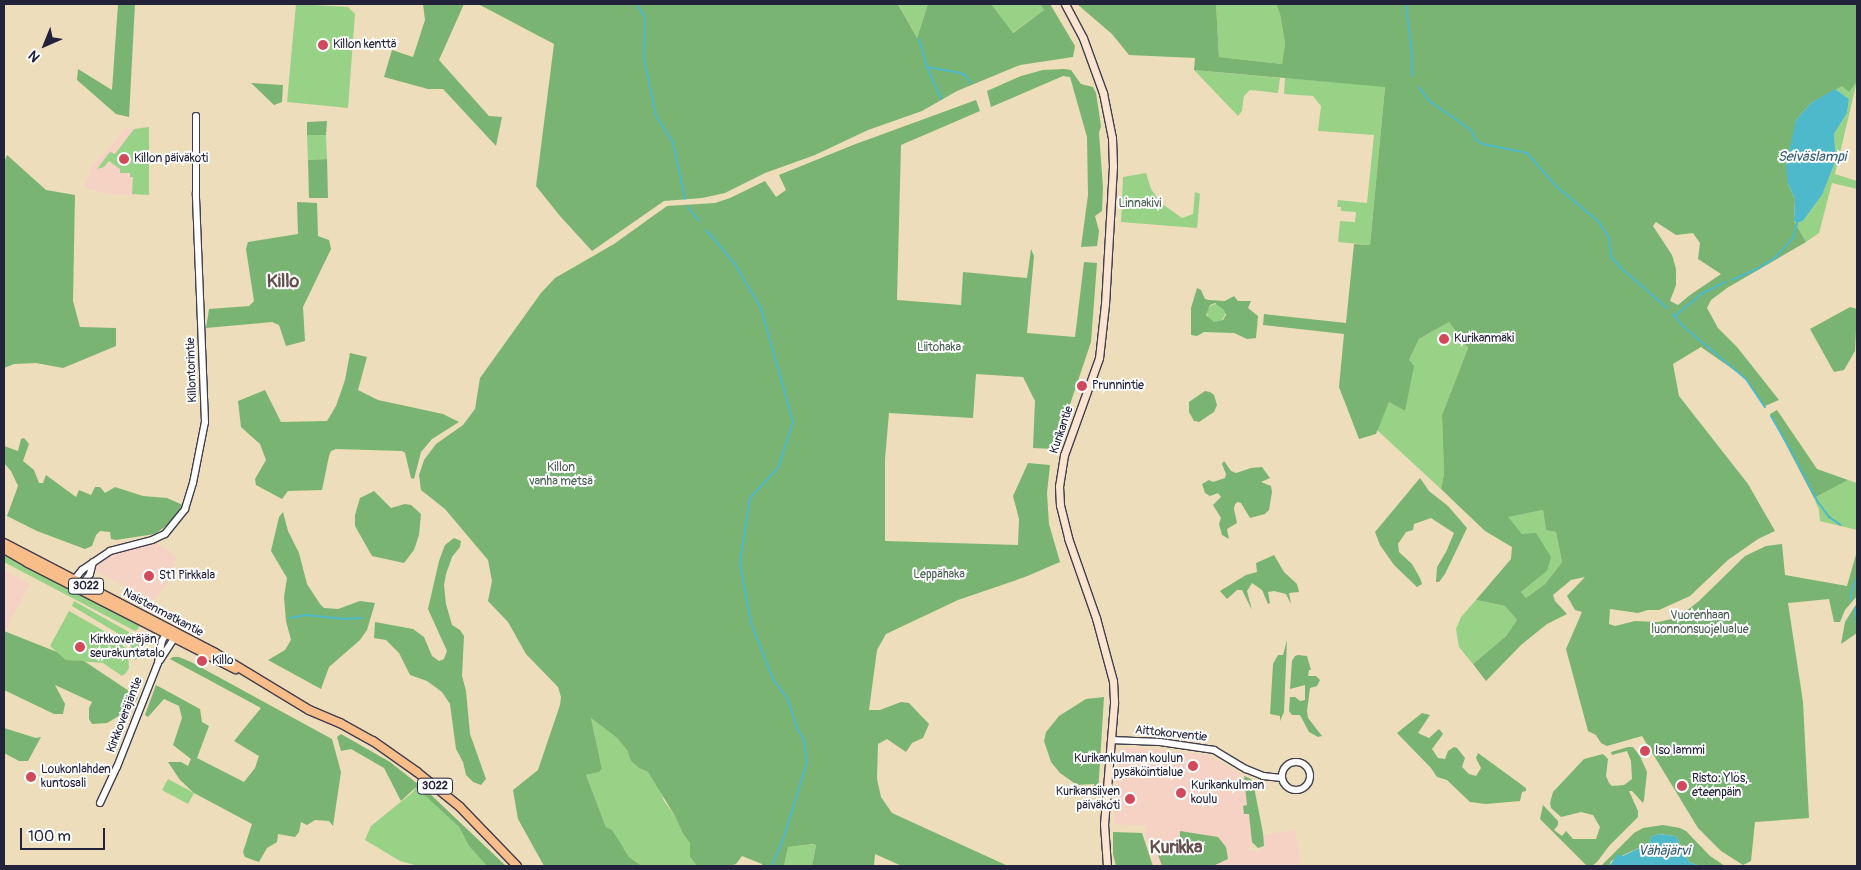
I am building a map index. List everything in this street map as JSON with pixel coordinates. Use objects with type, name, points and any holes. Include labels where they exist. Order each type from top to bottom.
[{"type":"main road","name":"Kurikantie","points":[[1064,4],[1083,38],[1103,93],[1112,138],[1113,196],[1105,304],[1098,358],[1064,455],[1059,486],[1062,516],[1068,538],[1110,665],[1114,703],[1104,824],[1107,866]]},
{"type":"main road","name":"Naistenmatkantie","points":[[4,544],[77,585]]},
{"type":"main road","name":"Naistenmatkantie","points":[[4,549],[324,712],[394,755],[440,790],[489,835],[517,866]]},
{"type":"street","name":"Killontorintie","points":[[77,585],[82,570],[93,562],[115,549],[160,538],[170,530],[185,509],[201,453],[205,422],[205,390],[196,193],[196,116]]},
{"type":"street","points":[[77,585],[90,574],[93,562]]},
{"type":"street","name":"Kirkkoveräjäntie","points":[[100,803],[117,767],[158,663],[167,631]]},
{"type":"street","name":"Kirkkoveräjäntie","points":[[158,663],[175,636]]},
{"type":"street","name":"Aittokorventie","points":[[1111,740],[1160,742],[1214,750],[1246,769],[1263,776],[1282,778]]},
{"type":"street","points":[[1293,761],[1304,764],[1310,773],[1307,785],[1297,790],[1287,787],[1282,778],[1284,769],[1293,761]]},
{"type":"shaded area","name":"Killon päiväkoti","points":[[149,127],[149,195],[115,195],[89,189],[85,186],[91,167],[125,129]]},
{"type":"shaded area","points":[[156,542],[177,556],[165,586],[154,601],[95,571],[95,568],[102,560],[118,552]]},
{"type":"shaded area","points":[[4,570],[30,584],[5,631],[4,631]]},
{"type":"shaded area","points":[[1125,747],[1208,755],[1244,776],[1253,842],[1248,850],[1259,852],[1264,845],[1262,835],[1295,830],[1301,866],[1155,866],[1145,834],[1147,826],[1114,824],[1119,751]]},
{"type":"green space","points":[[118,4],[135,4],[129,117],[116,114],[77,80],[78,69],[112,90]]},
{"type":"green space","name":"Killon kenttä","points":[[296,4],[348,7],[355,14],[348,108],[287,102]]},
{"type":"green space","points":[[423,4],[464,4],[439,60],[489,116],[502,117],[496,146],[443,89],[428,89],[384,77],[392,50],[413,57],[425,20]]},
{"type":"green space","points":[[478,4],[898,4],[917,38],[928,4],[991,4],[1013,33],[1044,10],[1040,4],[1050,4],[1075,46],[1073,57],[1020,65],[957,91],[922,111],[868,130],[815,155],[765,173],[725,193],[702,198],[664,201],[592,251],[536,186],[554,44]]},
{"type":"green space","points":[[928,4],[917,38],[899,5]]},
{"type":"green space","points":[[991,4],[1040,4],[1044,10],[1012,33]]},
{"type":"green space","name":"Vuorenhaan luonnonsuojelualue","points":[[1077,4],[1216,4],[1219,57],[1282,64],[1285,43],[1280,14],[1276,4],[1857,4],[1857,81],[1849,92],[1842,86],[1811,103],[1796,120],[1788,184],[1795,199],[1794,221],[1806,242],[1727,288],[1711,300],[1707,308],[1718,328],[1737,347],[1779,400],[1765,406],[1744,377],[1701,347],[1673,364],[1679,396],[1748,484],[1775,531],[1758,539],[1728,560],[1690,596],[1659,610],[1648,610],[1638,613],[1610,609],[1609,624],[1615,626],[1635,621],[1658,622],[1677,618],[1699,601],[1745,556],[1766,546],[1782,544],[1785,575],[1847,586],[1857,551],[1857,596],[1845,610],[1840,622],[1834,622],[1829,599],[1788,603],[1803,702],[1809,818],[1755,822],[1751,861],[1743,865],[1721,851],[1698,828],[1642,736],[1607,746],[1601,743],[1596,735],[1588,731],[1566,649],[1582,612],[1575,610],[1567,596],[1585,577],[1571,580],[1553,595],[1555,601],[1567,614],[1547,624],[1521,645],[1486,681],[1473,664],[1506,636],[1517,620],[1505,606],[1476,600],[1511,559],[1512,547],[1485,531],[1441,489],[1444,474],[1442,415],[1468,348],[1449,322],[1419,339],[1409,360],[1414,366],[1405,411],[1389,402],[1376,434],[1359,439],[1339,387],[1344,334],[1263,325],[1264,314],[1346,323],[1354,244],[1370,245],[1385,87],[1194,70],[1195,58],[1129,55],[1112,34]],"holes":[[[1656,222],[1676,235],[1693,233],[1700,243],[1698,259],[1721,274],[1678,305],[1670,301],[1676,285],[1676,269],[1672,255],[1653,226]],[[1543,510],[1546,530],[1556,532],[1562,562],[1545,584],[1526,598],[1521,592],[1547,571],[1551,557],[1536,533],[1522,534],[1508,517]]]},
{"type":"green space","points":[[1216,4],[1276,4],[1280,14],[1285,43],[1282,64],[1219,57]]},
{"type":"green space","points":[[1043,70],[1071,70],[1081,84],[1093,87],[1096,93],[1101,126],[1099,133],[1103,187],[1102,211],[1095,216],[1099,231],[1097,246],[1081,247],[1088,195],[1087,137],[1070,77],[1063,76],[991,107],[987,91],[1021,76]]},
{"type":"green space","points":[[1194,70],[1280,78],[1278,93],[1250,90],[1244,96],[1242,111],[1238,116]]},
{"type":"green space","points":[[1285,78],[1385,86],[1370,245],[1338,242],[1340,221],[1355,222],[1356,212],[1341,211],[1341,207],[1337,207],[1338,200],[1367,203],[1374,135],[1318,131],[1321,106],[1313,96],[1284,94]]},
{"type":"green space","points":[[1857,81],[1835,174],[1857,181],[1857,189],[1832,183],[1819,233],[1806,242],[1794,221],[1797,223],[1803,221],[1822,195],[1836,160],[1834,134],[1847,113],[1849,99],[1835,89],[1842,86],[1849,91]]},
{"type":"green space","points":[[251,83],[283,85],[282,102],[274,105]]},
{"type":"green space","points":[[976,100],[980,111],[901,145],[897,300],[961,305],[963,272],[1027,278],[1031,249],[1034,256],[1027,333],[1075,337],[1084,262],[1097,263],[1091,342],[1055,449],[1033,448],[1035,401],[1023,377],[976,374],[973,418],[889,413],[885,459],[885,541],[1018,545],[1019,519],[1013,496],[1028,463],[1050,465],[1047,493],[1049,524],[1060,562],[1025,577],[958,600],[886,634],[877,650],[869,710],[880,710],[901,702],[909,703],[929,724],[923,738],[912,743],[906,752],[887,739],[878,744],[877,779],[881,797],[892,813],[1008,866],[902,866],[875,854],[874,866],[812,866],[816,845],[813,844],[788,847],[784,866],[762,866],[762,864],[742,856],[736,864],[730,866],[697,866],[690,857],[690,843],[648,772],[639,768],[631,761],[627,750],[617,738],[591,718],[602,769],[599,772],[586,775],[606,827],[612,830],[629,857],[642,866],[544,866],[518,819],[513,790],[538,770],[561,697],[558,687],[526,654],[508,622],[488,601],[492,581],[488,560],[445,509],[421,490],[419,475],[424,460],[436,444],[463,425],[475,409],[480,378],[541,293],[555,278],[614,244],[667,206],[715,203],[765,181],[776,197],[786,190],[779,175],[853,145]]},
{"type":"green space","points":[[327,121],[326,135],[307,135],[307,122]]},
{"type":"green space","points":[[149,127],[149,195],[132,194],[133,177],[130,177],[130,173],[120,173],[120,169],[109,161],[104,167],[97,169],[110,152],[115,154],[134,129]]},
{"type":"green space","points":[[307,135],[326,135],[327,159],[308,160]]},
{"type":"green space","points":[[7,155],[46,190],[75,195],[73,301],[80,327],[116,328],[116,346],[63,368],[36,363],[14,364],[4,368],[4,163]]},
{"type":"green space","points":[[327,159],[328,198],[309,198],[308,160]]},
{"type":"green space","name":"Linnakivi","points":[[1146,173],[1151,189],[1161,203],[1182,218],[1193,214],[1195,192],[1200,194],[1197,228],[1121,222],[1123,177]]},
{"type":"green space","points":[[297,202],[317,203],[318,236],[329,240],[331,249],[303,307],[305,341],[286,346],[279,325],[272,322],[206,328],[209,309],[249,306],[254,301],[246,249],[248,242],[298,234]]},
{"type":"green space","points":[[1197,288],[1201,290],[1205,299],[1209,300],[1225,301],[1234,296],[1238,301],[1251,301],[1248,308],[1258,316],[1256,338],[1247,339],[1234,333],[1204,332],[1197,336],[1191,335],[1191,308]],"holes":[[[1215,303],[1224,310],[1226,315],[1223,320],[1214,322],[1206,315],[1210,305]]]},
{"type":"green space","points":[[1212,304],[1220,304],[1225,309],[1223,320],[1212,322],[1207,317],[1207,309]]},
{"type":"green space","points":[[1850,307],[1857,309],[1855,351],[1844,370],[1834,372],[1810,329]]},
{"type":"green space","points":[[1449,322],[1468,348],[1442,415],[1444,474],[1441,489],[1377,430],[1389,402],[1405,411],[1409,360],[1419,339]]},
{"type":"green space","points":[[350,353],[367,357],[358,390],[378,400],[443,414],[459,422],[432,439],[421,452],[414,479],[411,478],[405,453],[402,451],[336,449],[331,451],[329,456],[322,490],[288,491],[282,499],[256,485],[255,479],[266,460],[260,444],[241,427],[238,401],[265,390],[281,422],[327,421],[336,406],[345,380]]},
{"type":"green space","points":[[1205,391],[1214,395],[1217,405],[1214,412],[1199,422],[1194,421],[1189,412],[1189,402]]},
{"type":"green space","points":[[1777,410],[1817,469],[1848,480],[1814,498],[1770,414]]},
{"type":"green space","points":[[24,438],[29,444],[23,461],[34,470],[39,483],[43,483],[46,475],[76,497],[79,490],[91,495],[95,487],[100,487],[105,493],[115,487],[143,496],[167,498],[183,505],[170,523],[155,534],[116,540],[111,539],[110,532],[100,531],[96,535],[92,546],[85,549],[37,531],[7,516],[18,486],[11,471],[4,463],[4,446],[18,451],[21,439]]},
{"type":"green space","points":[[1224,461],[1231,471],[1236,473],[1262,467],[1270,478],[1261,482],[1271,486],[1272,492],[1269,510],[1265,514],[1250,518],[1241,503],[1235,504],[1234,509],[1237,523],[1227,529],[1229,539],[1222,535],[1219,524],[1221,518],[1213,505],[1221,497],[1218,493],[1210,496],[1205,493],[1202,484],[1209,480],[1213,482],[1225,478],[1226,474],[1222,464]]},
{"type":"green space","points":[[1420,478],[1429,491],[1448,506],[1467,528],[1445,574],[1439,582],[1436,582],[1437,567],[1454,533],[1431,518],[1414,524],[1413,530],[1406,532],[1398,544],[1399,552],[1412,564],[1420,578],[1422,584],[1417,587],[1394,565],[1380,545],[1375,532]]},
{"type":"green space","points":[[1848,480],[1857,483],[1857,530],[1820,521],[1819,510],[1814,498]]},
{"type":"green space","points":[[374,491],[391,508],[405,504],[411,505],[421,514],[419,535],[414,550],[404,563],[372,556],[355,526],[355,515],[360,498]]},
{"type":"green space","points":[[1543,510],[1546,530],[1556,532],[1562,562],[1545,584],[1526,598],[1521,592],[1547,571],[1522,534],[1507,517]]},
{"type":"green space","points":[[283,512],[288,531],[299,553],[307,584],[324,608],[338,609],[360,601],[375,603],[367,630],[360,640],[329,667],[321,689],[268,660],[285,650],[291,640],[286,621],[284,597],[287,578],[271,551],[279,517]]},
{"type":"green space","points":[[454,538],[461,541],[460,547],[452,557],[446,574],[444,585],[446,604],[452,625],[460,630],[464,636],[462,676],[466,691],[470,734],[486,779],[481,785],[473,782],[466,775],[463,762],[456,749],[450,704],[442,692],[427,681],[410,675],[399,653],[386,640],[374,638],[375,622],[413,629],[424,637],[432,656],[439,661],[444,659],[447,651],[428,609],[439,561],[445,545]]},
{"type":"green space","points":[[4,552],[28,568],[140,625],[138,629],[135,631],[4,562]]},
{"type":"green space","points":[[1274,555],[1284,572],[1297,584],[1299,592],[1289,593],[1291,604],[1286,594],[1274,591],[1268,592],[1270,603],[1268,604],[1262,590],[1252,583],[1247,591],[1252,610],[1242,590],[1237,590],[1227,599],[1220,591],[1246,575],[1257,572],[1256,563]]},
{"type":"green space","points":[[1476,600],[1505,606],[1517,620],[1506,636],[1473,664],[1459,647],[1456,629],[1461,617]]},
{"type":"green space","points":[[74,601],[136,636],[143,656],[135,660],[129,640],[72,606]]},
{"type":"green space","points":[[1857,603],[1857,633],[1841,644],[1845,622]]},
{"type":"green space","points":[[69,611],[120,640],[125,646],[128,656],[129,668],[126,673],[122,676],[103,663],[66,660],[50,646]]},
{"type":"green space","points":[[4,631],[57,652],[66,660],[84,661],[138,697],[132,708],[107,723],[92,724],[89,719],[89,708],[92,702],[55,685],[65,704],[63,714],[54,714],[4,690]]},
{"type":"green space","points":[[1287,640],[1284,712],[1280,721],[1280,716],[1270,714],[1273,664],[1278,655],[1283,655]]},
{"type":"green space","points":[[1298,655],[1307,656],[1311,670],[1309,670],[1308,676],[1316,676],[1320,680],[1317,686],[1310,688],[1307,711],[1308,718],[1322,736],[1318,737],[1309,732],[1300,715],[1292,715],[1289,711],[1290,697],[1295,697],[1300,701],[1305,700],[1305,685],[1290,689],[1292,661]]},
{"type":"green space","points":[[179,657],[191,662],[332,739],[341,772],[333,826],[329,821],[315,820],[307,825],[301,822],[299,832],[295,837],[278,834],[277,842],[267,848],[259,862],[245,857],[243,852],[252,824],[194,793],[180,780],[168,762],[181,762],[188,766],[191,759],[173,745],[182,718],[179,706],[164,699],[148,717],[145,715],[156,685],[200,709],[202,722],[209,726],[197,758],[244,782],[255,768],[259,756],[234,741],[261,708],[170,659]]},
{"type":"green space","points":[[1104,697],[1098,794],[1096,795],[1094,784],[1077,785],[1060,773],[1051,762],[1044,741],[1046,732],[1059,716],[1086,699]]},
{"type":"green space","points":[[1422,713],[1430,715],[1418,733],[1429,738],[1439,729],[1443,734],[1432,749],[1438,758],[1445,759],[1448,751],[1454,747],[1457,748],[1465,758],[1462,767],[1469,774],[1476,776],[1481,768],[1476,758],[1478,753],[1526,788],[1526,791],[1522,792],[1520,801],[1486,804],[1470,802],[1447,780],[1437,777],[1431,768],[1397,733]]},
{"type":"green space","points":[[591,718],[617,738],[627,750],[631,761],[639,768],[648,772],[690,843],[690,857],[697,866],[642,866],[629,857],[612,831],[606,827],[586,775],[599,772],[602,769]]},
{"type":"green space","points":[[4,728],[36,738],[41,737],[28,761],[19,761],[4,753]]},
{"type":"green space","points":[[341,734],[390,762],[428,792],[506,866],[487,866],[469,846],[459,827],[416,787],[401,801],[384,768],[351,749],[341,751],[337,737]]},
{"type":"green space","points":[[1633,747],[1640,756],[1647,772],[1643,803],[1632,791],[1629,791],[1638,811],[1638,817],[1609,846],[1597,862],[1592,866],[1587,866],[1540,819],[1543,805],[1558,821],[1558,825],[1554,830],[1562,836],[1566,831],[1573,839],[1596,839],[1600,827],[1593,815],[1581,812],[1561,817],[1551,808],[1550,803],[1553,792],[1584,759],[1603,754],[1608,759],[1606,776],[1609,783],[1612,786],[1624,785],[1632,779],[1631,761],[1627,751],[1612,755],[1611,752]]},
{"type":"green space","points":[[1244,776],[1253,782],[1263,833],[1264,846],[1258,848],[1252,842],[1249,814],[1244,814],[1243,806],[1247,805]]},
{"type":"green space","points":[[168,779],[194,793],[188,804],[162,790]]},
{"type":"green space","points":[[416,786],[459,827],[469,846],[487,866],[418,866],[400,861],[365,840],[371,826],[413,792]]},
{"type":"green space","points":[[1663,825],[1686,831],[1710,856],[1725,866],[1700,866],[1689,862],[1676,836],[1658,834],[1651,837],[1649,843],[1611,861],[1609,866],[1601,866],[1634,833],[1643,828]]},
{"type":"green space","points":[[1180,831],[1218,837],[1226,847],[1228,859],[1213,866],[1162,866],[1156,849],[1180,844]]},
{"type":"green space","points":[[1113,832],[1142,833],[1153,866],[1116,866],[1113,854]]},
{"type":"green space","points":[[816,844],[812,866],[784,866],[788,847]]},
{"type":"water","name":"Seiväslampi","points":[[1835,89],[1849,99],[1847,113],[1834,134],[1836,160],[1822,195],[1803,221],[1797,223],[1794,221],[1795,199],[1788,184],[1786,166],[1796,120],[1811,103]]},
{"type":"water","name":"Vähäjärvi","points":[[1658,834],[1676,836],[1689,862],[1700,866],[1609,866],[1618,854],[1623,856],[1649,843],[1651,837]]},
{"type":"waterway","points":[[637,4],[645,18],[644,58],[656,116],[673,142],[685,199]]},
{"type":"waterway","points":[[1406,4],[1412,54],[1412,76]]},
{"type":"waterway","points":[[919,39],[927,67],[941,99]]},
{"type":"waterway","points":[[927,67],[960,73],[965,75],[971,83]]},
{"type":"waterway","points":[[1419,87],[1428,100],[1471,130],[1476,140],[1483,144],[1527,153],[1556,186],[1599,222],[1609,238],[1611,257],[1667,308]]},
{"type":"waterway","points":[[688,207],[699,221]]},
{"type":"waterway","points":[[1732,280],[1757,269],[1776,257],[1793,238],[1797,223]]},
{"type":"waterway","points":[[706,230],[735,264],[761,308],[793,422],[778,468],[750,498],[740,563],[751,623],[773,679],[788,700],[797,728],[804,740],[807,762],[783,840],[772,866]]},
{"type":"waterway","points":[[1675,316],[1701,294],[1726,282]]},
{"type":"waterway","points":[[1673,314],[1684,327],[1746,379],[1765,407]]},
{"type":"waterway","points":[[1771,416],[1818,502],[1829,517],[1841,525]]},
{"type":"waterway","points":[[1851,600],[1851,592],[1857,578]]},
{"type":"waterway","points":[[1855,608],[1857,626]]},
{"type":"waterway","points":[[290,618],[306,615],[343,619],[362,618]]},
{"type":"place","name":"Killon kenttä","points":[[323,45]]},
{"type":"place","name":"Killon päiväkoti","points":[[124,159]]},
{"type":"place","name":"Kurikanmäki","points":[[1444,339]]},
{"type":"place","name":"Prunnintie","points":[[1082,386]]},
{"type":"place","name":"St1 Pirkkala","points":[[149,576]]},
{"type":"place","name":"Kirkkoveräjän seurakuntatalo","points":[[80,647]]},
{"type":"place","name":"Killo","points":[[202,661]]},
{"type":"place","name":"Iso lammi","points":[[1645,751]]},
{"type":"place","name":"Kurikankulman koulun pysäköintialue","points":[[1193,766]]},
{"type":"place","name":"Loukonlahden kuntosali","points":[[31,777]]},
{"type":"place","name":"Risto: Ylös, eteenpäin","points":[[1682,786]]},
{"type":"place","name":"Kurikankulman koulu","points":[[1181,793]]},
{"type":"place","name":"Kurikansiiven päiväkoti","points":[[1130,799]]},
{"type":"district","name":"Killo","points":[[283,282]]},
{"type":"district","name":"Kurikka","points":[[1176,848]]},
{"type":"park label","name":"Liitohaka","points":[[939,348]]},
{"type":"park label","name":"Killon vanha metsä","points":[[561,475]]},
{"type":"park label","name":"Leppähaka","points":[[939,575]]}]
